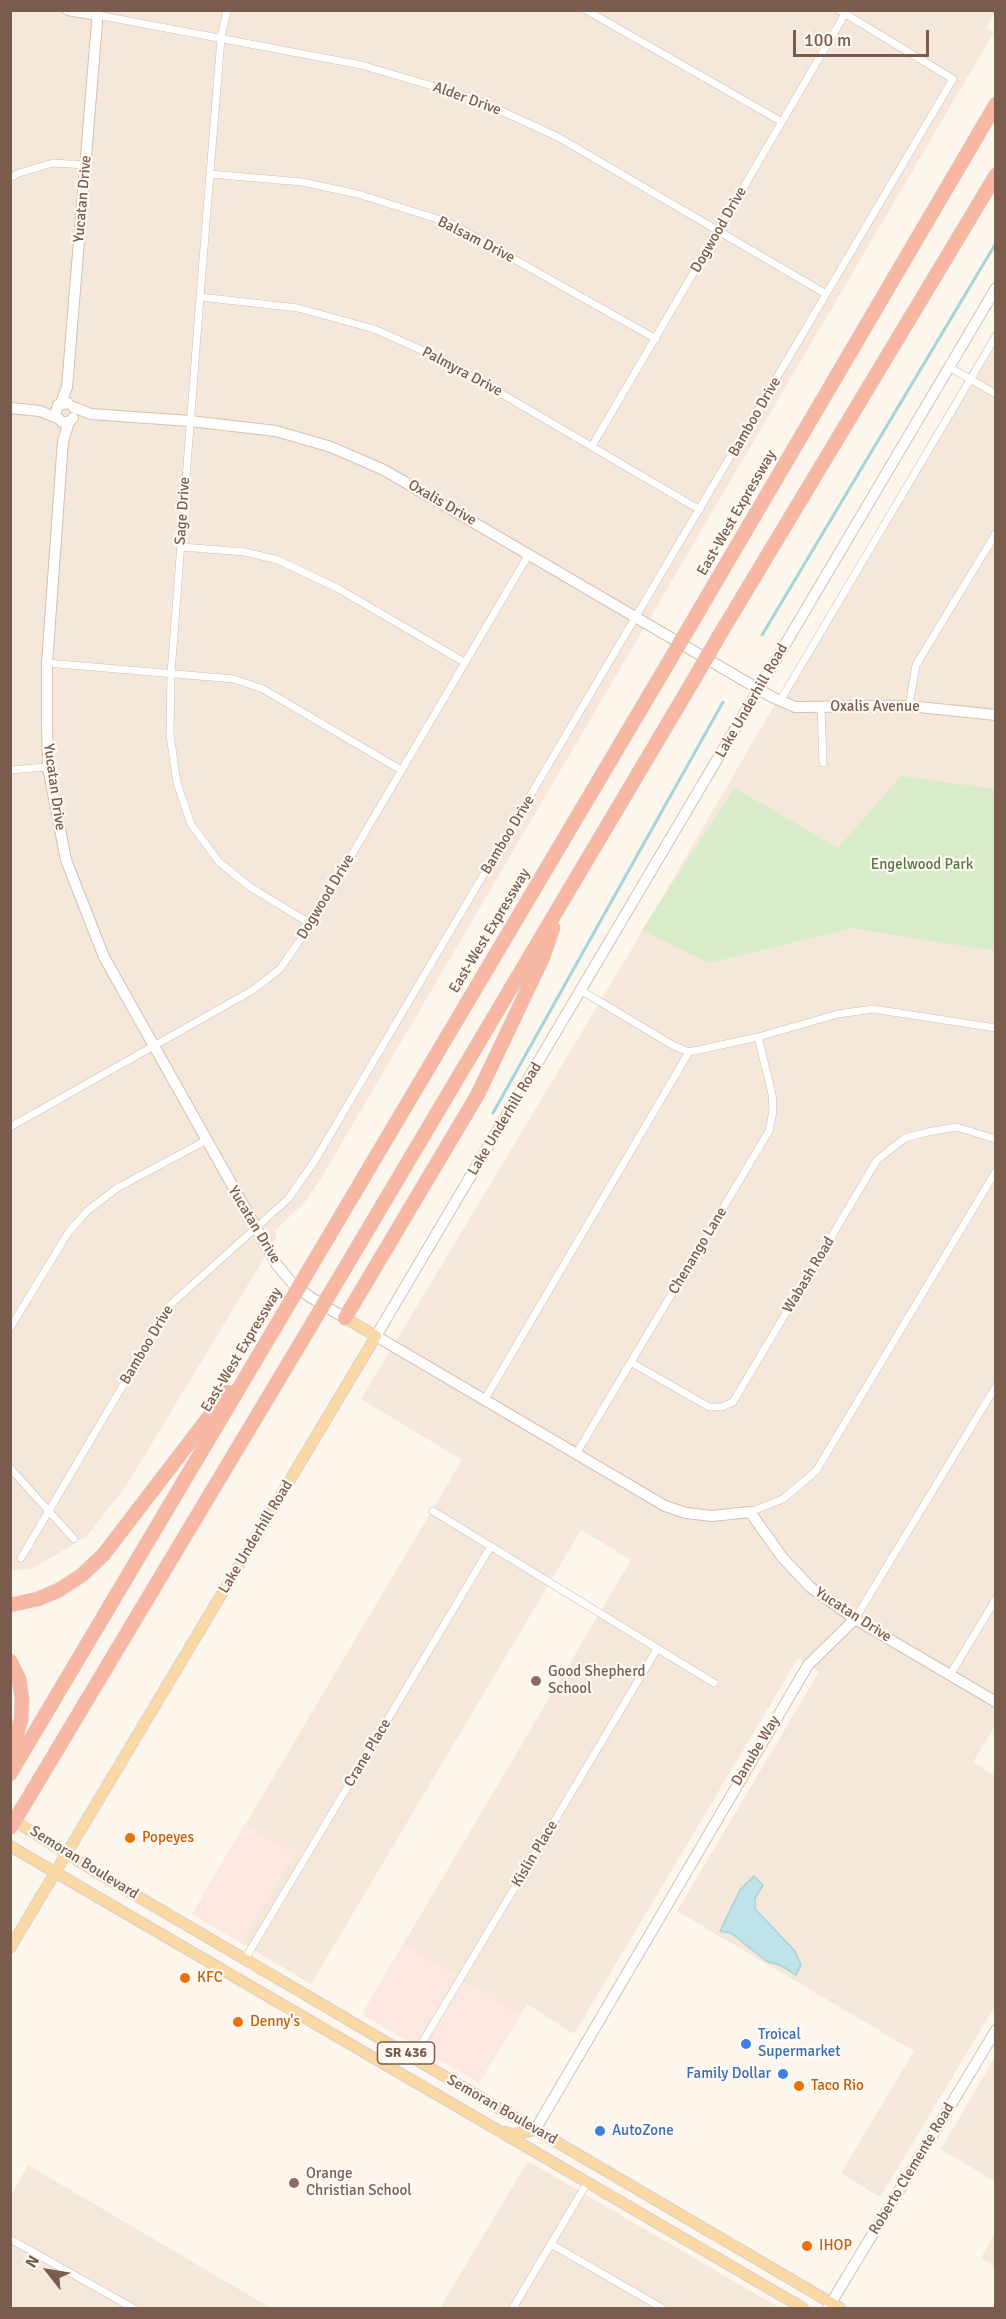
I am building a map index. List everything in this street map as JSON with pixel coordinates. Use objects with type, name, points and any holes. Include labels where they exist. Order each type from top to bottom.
[{"type":"highway","name":"East-West Expressway","points":[[10,1774],[667,665],[996,104]]},
{"type":"highway","points":[[10,1828],[996,175]]},
{"type":"highway","points":[[345,1318],[478,1094],[543,957],[562,901]]},
{"type":"highway","points":[[10,1605],[38,1599],[59,1590],[82,1575],[104,1554],[271,1334]]},
{"type":"highway","points":[[10,1661],[19,1679],[22,1699],[21,1720],[10,1757]]},
{"type":"main road","name":"Yucatan Drive","points":[[345,1318],[376,1336]]},
{"type":"main road","name":"Lake Underhill Road","points":[[10,1948],[376,1336]]},
{"type":"main road","name":"Semoran Boulevard","points":[[10,1818],[833,2307]]},
{"type":"main road","name":"Semoran Boulevard","points":[[10,1846],[803,2308]]},
{"type":"main road","points":[[499,2130],[514,2134],[535,2130]]},
{"type":"main road","points":[[523,2145],[541,2139],[559,2143]]},
{"type":"street","name":"Alder Drive","points":[[68,10],[97,13],[361,65],[473,98],[558,137],[826,294]]},
{"type":"street","name":"Sage Drive","points":[[227,10],[221,38],[180,547],[171,673],[170,735],[177,783],[191,824],[227,868],[249,887],[311,924]]},
{"type":"street","points":[[586,10],[782,122]]},
{"type":"street","name":"Dogwood Drive","points":[[592,446],[782,122],[842,12]]},
{"type":"street","name":"Bamboo Drive","points":[[21,1558],[171,1304],[288,1199],[314,1162],[953,79],[842,12]]},
{"type":"street","name":"Yucatan Drive","points":[[97,13],[47,663],[48,767],[66,860],[104,957],[205,1141],[278,1265],[293,1284],[345,1318]]},
{"type":"street","points":[[10,178],[53,163],[86,165]]},
{"type":"street","name":"Balsam Drive","points":[[210,174],[302,182],[358,194],[450,223],[656,339]]},
{"type":"street","name":"Lake Underhill Road","points":[[376,1336],[996,288]]},
{"type":"street","name":"Palmyra Drive","points":[[200,297],[298,308],[374,329],[444,360],[700,510]]},
{"type":"street","name":"Lake Underhill Road","points":[[780,701],[996,336]]},
{"type":"street","points":[[949,367],[996,393]]},
{"type":"street","points":[[10,408],[65,413]]},
{"type":"street","name":"Oxalis Drive","points":[[65,413],[190,421],[276,431],[331,447],[384,470],[758,689]]},
{"type":"street","points":[[909,705],[916,665],[996,533]]},
{"type":"street","points":[[180,547],[245,552],[278,560],[339,589],[464,662]]},
{"type":"street","name":"Dogwood Drive","points":[[10,1127],[253,990],[280,969],[311,924],[529,554]]},
{"type":"street","points":[[47,663],[234,679],[262,689],[401,770]]},
{"type":"street","name":"Oxalis Avenue","points":[[758,689],[795,707],[909,705],[996,715]]},
{"type":"street","points":[[821,707],[822,763]]},
{"type":"street","points":[[10,770],[48,767]]},
{"type":"street","points":[[582,991],[674,1046],[689,1052],[758,1037],[838,1014],[873,1009],[996,1028]]},
{"type":"street","name":"Chenango Lane","points":[[576,1454],[769,1131],[773,1111],[772,1094],[758,1037]]},
{"type":"street","points":[[485,1399],[689,1052]]},
{"type":"street","name":"Wabash Road","points":[[632,1363],[709,1407],[722,1407],[733,1402],[877,1160],[905,1138],[928,1132],[956,1128],[996,1139]]},
{"type":"street","points":[[10,1328],[68,1233],[87,1211],[117,1188],[205,1141]]},
{"type":"street","points":[[750,1512],[783,1499],[821,1465],[996,1171]]},
{"type":"street","name":"Yucatan Drive","points":[[376,1336],[640,1493],[676,1509],[712,1516],[750,1512],[795,1572],[810,1587],[855,1619],[996,1702]]},
{"type":"street","name":"Danube Way","points":[[535,2130],[808,1665],[855,1619],[996,1386]]},
{"type":"street","points":[[10,1468],[74,1539]]},
{"type":"street","points":[[433,1511],[714,1683]]},
{"type":"street","name":"Crane Place","points":[[245,1959],[491,1546]]},
{"type":"street","points":[[950,1675],[996,1599]]},
{"type":"street","name":"Kislin Place","points":[[413,2058],[657,1649]]},
{"type":"street","name":"Roberto Clemente Road","points":[[833,2307],[996,2030]]},
{"type":"street","points":[[513,2308],[587,2183]]},
{"type":"street","points":[[10,2239],[133,2308]]},
{"type":"street","points":[[551,2244],[662,2308]]},
{"type":"shaded area","points":[[10,11],[996,11],[986,28],[994,32],[320,1180],[305,1202],[275,1231],[277,1237],[126,1486],[87,1536],[34,1568],[11,1571]]},
{"type":"shaded area","name":"Engelwood Park","points":[[995,328],[996,1724],[973,1762],[995,1776],[995,2006],[880,2197],[841,2173],[914,2051],[677,1911],[819,1672],[798,1658],[574,2034],[527,2004],[479,2083],[362,2014],[631,1560],[581,1530],[311,1984],[192,1914],[462,1460],[361,1399],[633,947]]},
{"type":"shaded area","points":[[244,1825],[294,1854],[241,1943],[192,1914]]},
{"type":"shaded area","points":[[403,1944],[520,2015],[479,2083],[362,2014]]},
{"type":"shaded area","points":[[995,2057],[995,2182],[941,2149]]},
{"type":"shaded area","points":[[528,2161],[780,2308],[440,2308]]},
{"type":"shaded area","points":[[28,2165],[271,2308],[11,2308],[11,2195]]},
{"type":"shaded area","points":[[995,2233],[995,2267],[981,2258]]},
{"type":"green space","name":"Engelwood Park","points":[[901,776],[995,789],[995,951],[852,928],[709,963],[642,930],[735,788],[838,848]]},
{"type":"water","points":[[754,1876],[763,1885],[755,1898],[755,1909],[795,1951],[801,1965],[796,1975],[782,1966],[766,1961],[731,1933],[720,1931],[740,1890]]},
{"type":"waterway","points":[[992,10],[996,13]]},
{"type":"waterway","points":[[762,635],[996,243]]},
{"type":"waterway","points":[[493,1113],[723,702]]},
{"type":"place","name":"Good Shepherd School","points":[[536,1681]]},
{"type":"place","name":"Popeyes","points":[[130,1838]]},
{"type":"place","name":"KFC","points":[[185,1978]]},
{"type":"place","name":"Denny's","points":[[238,2022]]},
{"type":"place","name":"Troical Supermarket","points":[[746,2044]]},
{"type":"place","name":"Family Dollar","points":[[783,2074]]},
{"type":"place","name":"Taco Rio","points":[[799,2086]]},
{"type":"place","name":"AutoZone","points":[[600,2131]]},
{"type":"place","name":"Orange Christian School","points":[[294,2183]]},
{"type":"place","name":"IHOP","points":[[807,2246]]}]
